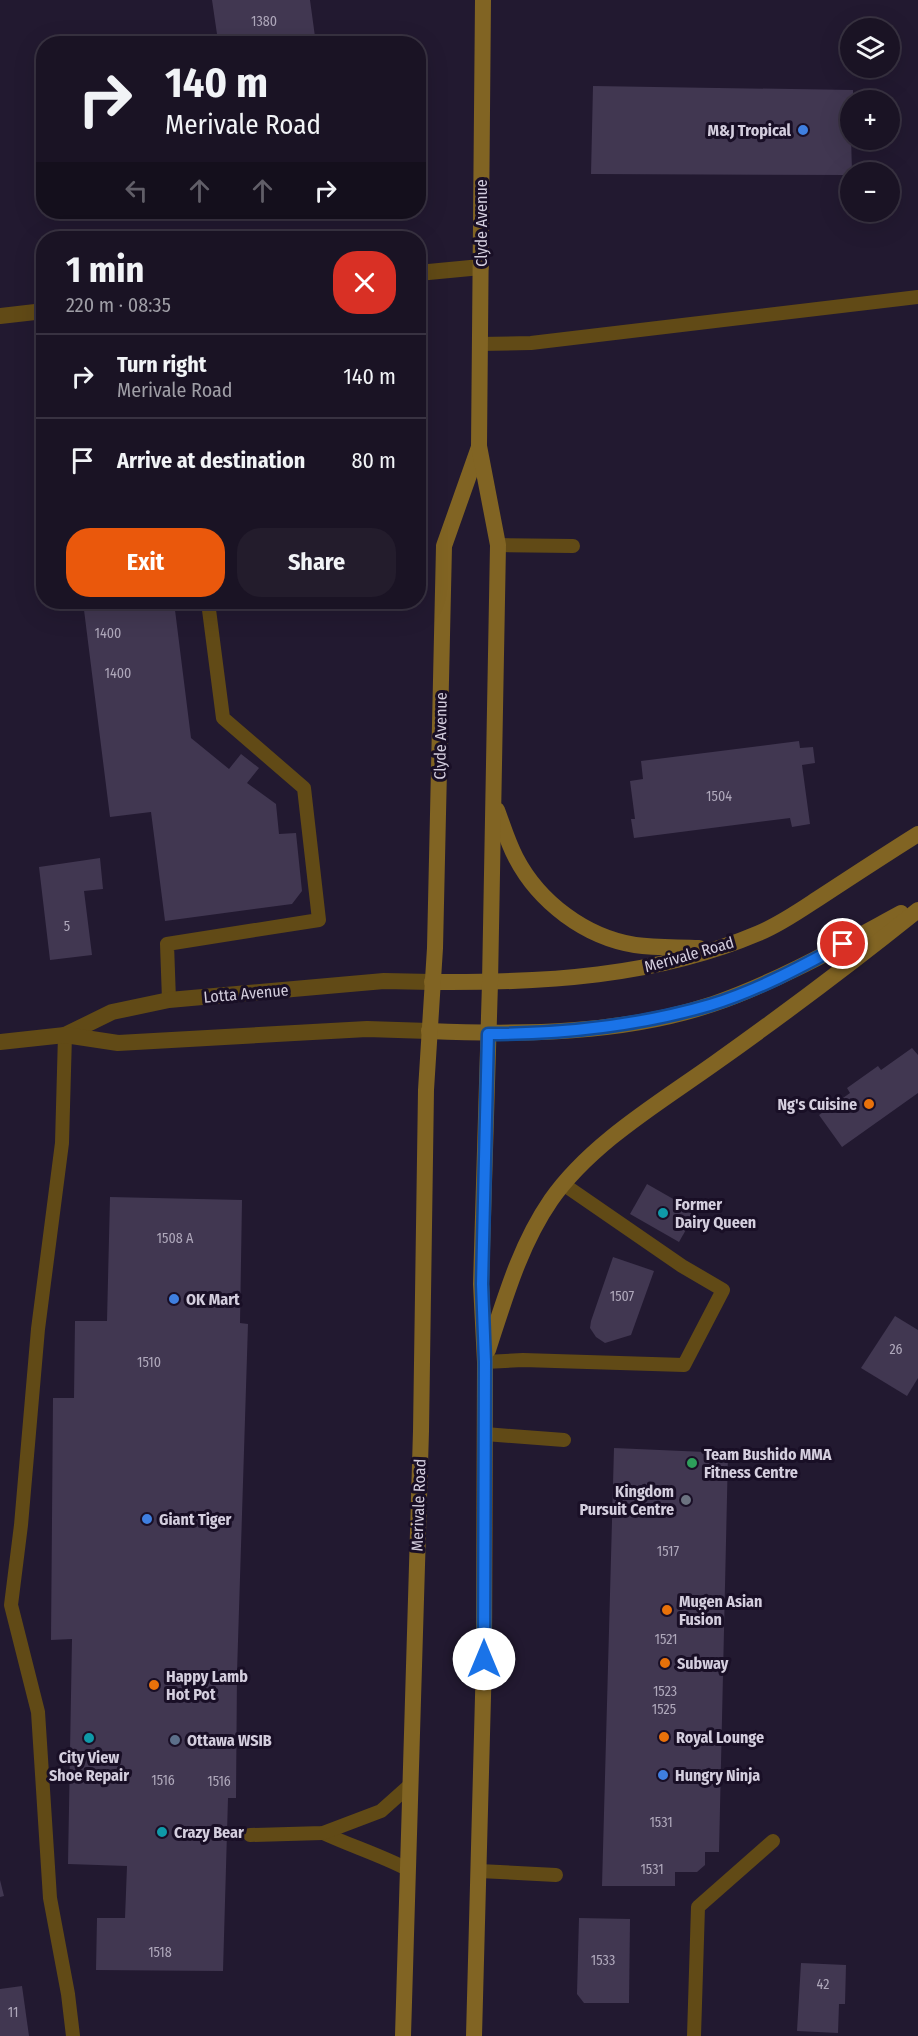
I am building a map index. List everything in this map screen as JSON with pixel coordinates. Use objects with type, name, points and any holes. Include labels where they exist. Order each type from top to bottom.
[{"type":"main road","name":"Clyde Avenue","points":[[483,0],[479,446],[498,545],[488,1034]]},
{"type":"main road","name":"Clyde Avenue","points":[[429,1031],[435,948],[444,546],[479,446]]},
{"type":"main road","points":[[494,802],[515,857],[529,880],[546,900],[574,920],[614,941],[637,945],[715,948]]},
{"type":"main road","name":"Merivale Road","points":[[432,982],[490,982],[586,976],[659,964],[715,948],[760,933],[918,834]]},
{"type":"main road","points":[[429,1031],[529,1034],[641,1021],[712,1004],[787,973],[918,904]]},
{"type":"main road","points":[[485,1362],[526,1242],[540,1216],[563,1184],[587,1159],[616,1135],[825,983],[918,910]]},
{"type":"main road","name":"Merivale Road","points":[[403,2036],[421,1431],[429,1031]]},
{"type":"main road","points":[[474,2036],[484,1659],[485,1362],[482,1284],[488,1034]]},
{"type":"street","points":[[426,272],[481,267]]},
{"type":"street","points":[[0,316],[36,312]]},
{"type":"street","name":"Lotta Avenue","points":[[65,1035],[112,1012],[169,1000],[384,981],[432,982]]},
{"type":"street","name":"Lotta Avenue","points":[[0,1042],[65,1035],[118,1043],[367,1029],[429,1031]]},
{"type":"lane","points":[[479,344],[531,343],[918,297]]},
{"type":"lane","points":[[498,545],[573,546]]},
{"type":"lane","points":[[169,1000],[167,944],[319,920],[304,788],[223,718],[209,609]]},
{"type":"lane","points":[[65,1035],[62,1143],[38,1329],[22,1515],[11,1605],[38,1712],[50,1898],[68,1994],[73,2036]]},
{"type":"lane","points":[[485,1362],[523,1360],[684,1365],[723,1290],[682,1266],[563,1184]]},
{"type":"lane","points":[[484,1434],[564,1440]]},
{"type":"lane","points":[[250,1835],[323,1833],[381,1811],[409,1786]]},
{"type":"lane","points":[[323,1833],[358,1849],[379,1854],[407,1869]]},
{"type":"lane","points":[[694,2036],[698,1907],[773,1841]]},
{"type":"lane","points":[[479,1870],[556,1875]]},
{"type":"building","points":[[212,0],[310,0],[315,36],[217,36]]},
{"type":"building","points":[[593,86],[853,90],[840,90],[840,150],[851,150],[852,162],[840,162],[840,175],[591,174]]},
{"type":"building","points":[[84,609],[175,609],[191,738],[229,769],[241,754],[259,768],[247,783],[276,804],[279,834],[296,833],[302,891],[292,904],[165,921],[151,812],[110,817]]},
{"type":"building","points":[[799,741],[800,748],[813,747],[815,763],[802,765],[810,824],[792,827],[790,818],[634,838],[631,819],[635,819],[630,781],[643,779],[641,761]]},
{"type":"building","points":[[100,858],[103,889],[84,891],[92,955],[50,960],[39,867]]},
{"type":"building","name":"Ng's Cuisine","points":[[912,1048],[918,1055],[918,1093],[842,1147],[819,1115],[850,1093],[847,1088],[878,1066],[881,1070]]},
{"type":"building","name":"Former Dairy Queen","points":[[647,1184],[696,1212],[679,1242],[630,1214]]},
{"type":"building","points":[[110,1197],[242,1200],[240,1323],[248,1324],[237,1673],[236,1798],[228,1798],[223,1971],[96,1970],[97,1918],[125,1918],[127,1866],[68,1864],[72,1639],[51,1640],[53,1398],[74,1398],[75,1321],[107,1321]]},
{"type":"building","points":[[613,1257],[654,1271],[631,1335],[605,1343],[596,1337],[590,1328]]},
{"type":"building","points":[[895,1316],[918,1330],[918,1378],[907,1396],[861,1368]]},
{"type":"building","points":[[614,1448],[728,1453],[719,1852],[705,1852],[705,1865],[697,1872],[675,1872],[675,1886],[602,1886]]},
{"type":"building","points":[[0,1880],[4,1896],[0,1897]]},
{"type":"building","points":[[579,1918],[630,1919],[629,2003],[584,2003],[577,1994]]},
{"type":"building","points":[[801,1963],[846,1965],[845,2004],[839,2004],[838,2033],[797,2031]]},
{"type":"building","points":[[22,1986],[29,2036],[0,2036],[0,1989]]},
{"type":"place","name":"M&J Tropical","points":[[803,130]]},
{"type":"place","name":"Ng's Cuisine","points":[[869,1104]]},
{"type":"place","name":"Former Dairy Queen","points":[[663,1213]]},
{"type":"place","name":"OK Mart","points":[[174,1299]]},
{"type":"place","name":"Team Bushido MMA Fitness Centre","points":[[692,1463]]},
{"type":"place","name":"Kingdom Pursuit Centre","points":[[686,1500]]},
{"type":"place","name":"Giant Tiger","points":[[147,1519]]},
{"type":"place","name":"Mugen Asian Fusion","points":[[667,1610]]},
{"type":"place","name":"Subway","points":[[665,1663]]},
{"type":"place","name":"Happy Lamb Hot Pot","points":[[154,1685]]},
{"type":"place","name":"Royal Lounge","points":[[664,1737]]},
{"type":"place","name":"City View Shoe Repair","points":[[89,1738]]},
{"type":"place","name":"Ottawa WSIB","points":[[175,1740]]},
{"type":"place","name":"Hungry Ninja","points":[[663,1775]]},
{"type":"place","name":"Crazy Bear","points":[[162,1832]]},
{"type":"route","points":[[484,1659],[485,1362],[482,1284],[488,1034],[529,1034],[608,1026],[678,1013],[712,1004],[748,990],[843,944]]}]
